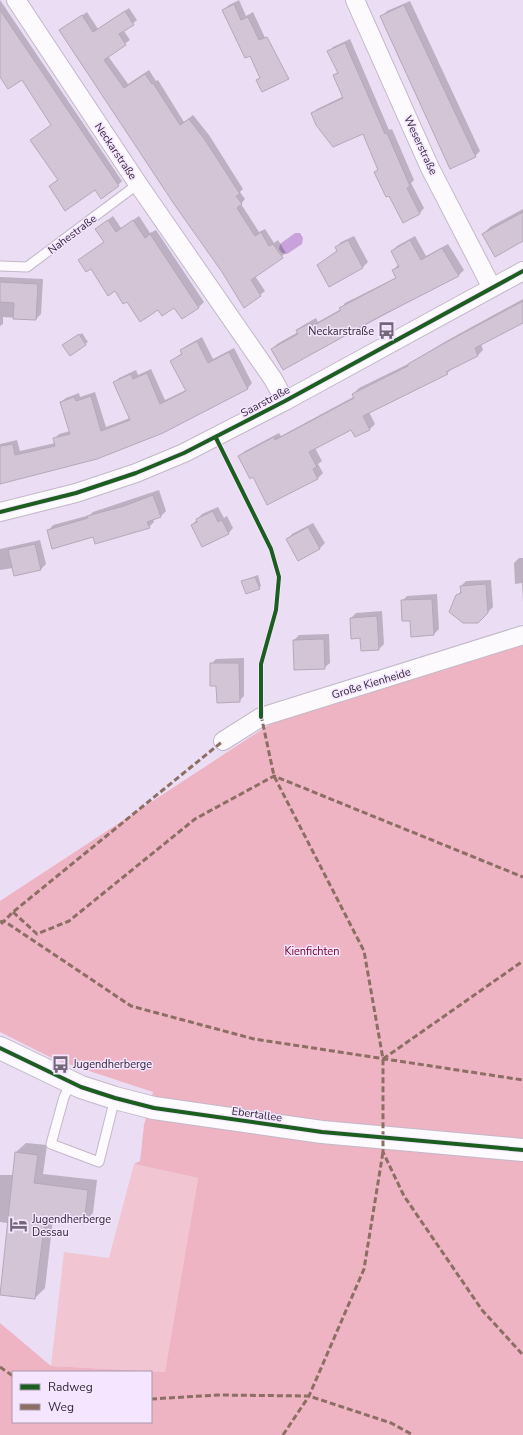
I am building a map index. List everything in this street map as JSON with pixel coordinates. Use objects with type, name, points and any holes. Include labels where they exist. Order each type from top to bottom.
[{"type":"street","name":"Neckarstraße","points":[[16,0],[138,184],[273,379],[285,401]]},
{"type":"street","name":"Weserstraße","points":[[355,0],[430,168],[492,288]]},
{"type":"street","name":"Saarstraße","points":[[0,512],[76,493],[143,471],[209,441],[523,271]]},
{"type":"street","name":"Große Kienheide","points":[[223,741],[261,717],[523,635]]},
{"type":"street","name":"Ebertallee","points":[[0,1048],[71,1083],[115,1098],[160,1109],[264,1124],[397,1139],[523,1150]]},
{"type":"lane","name":"Nahestraße","points":[[0,266],[27,267],[138,184]]},
{"type":"lane","points":[[71,1083],[64,1097],[51,1144],[98,1162],[115,1098]]},
{"type":"shaded area","points":[[295,233],[300,233],[303,238],[302,244],[287,254],[282,253],[279,249],[280,244]]},
{"type":"shaded area","points":[[134,1164],[198,1178],[165,1372],[51,1366],[64,1252],[109,1258]]},
{"type":"green space","name":"Kienfichten","points":[[523,640],[523,1435],[0,1435],[0,1323],[51,1366],[146,1371],[12,1371],[12,1423],[152,1423],[152,1371],[165,1372],[198,1178],[134,1164],[140,1161],[144,1125],[153,1092],[56,1060],[0,1032],[0,901],[281,717]]},
{"type":"building","points":[[234,4],[241,20],[248,17],[259,40],[267,37],[289,79],[262,92],[256,80],[260,78],[250,56],[245,58],[222,10]]},
{"type":"building","points":[[404,5],[476,157],[450,169],[380,16]]},
{"type":"building","points":[[0,10],[119,186],[101,199],[95,190],[65,211],[49,186],[58,180],[30,140],[51,125],[22,80],[8,89],[0,77]]},
{"type":"building","points":[[125,11],[134,25],[119,34],[126,45],[104,60],[124,88],[145,74],[152,84],[153,83],[180,125],[189,119],[205,140],[240,194],[236,196],[242,204],[237,208],[255,236],[261,232],[269,246],[273,244],[283,258],[251,280],[261,296],[244,308],[222,272],[174,204],[59,30],[82,15],[93,32]]},
{"type":"building","points":[[345,43],[385,134],[387,133],[410,186],[407,188],[420,214],[403,223],[389,196],[386,197],[374,172],[378,170],[363,134],[333,147],[316,125],[311,113],[343,98],[333,75],[338,73],[327,51]]},
{"type":"building","points":[[523,212],[523,241],[495,257],[482,234]]},
{"type":"building","points":[[108,220],[116,232],[133,220],[145,238],[150,234],[199,308],[182,319],[174,308],[162,316],[158,310],[140,322],[127,302],[123,304],[115,291],[108,296],[91,269],[86,272],[78,260],[104,242],[95,229]]},
{"type":"building","points":[[348,240],[363,268],[329,287],[317,265],[337,251],[335,247]]},
{"type":"building","points":[[410,240],[421,260],[442,248],[459,276],[379,317],[283,370],[271,349],[298,334],[296,330],[311,323],[313,326],[341,310],[339,308],[396,278],[392,270],[399,267],[391,251]]},
{"type":"building","points":[[0,282],[38,284],[36,320],[13,319],[14,303],[0,302]]},
{"type":"building","points":[[523,301],[523,323],[475,348],[478,356],[446,372],[448,374],[363,416],[370,430],[355,437],[351,430],[309,452],[317,467],[313,469],[318,479],[267,505],[253,477],[250,479],[238,456],[274,437],[275,440],[354,398],[352,394],[408,366],[408,364],[441,345]]},
{"type":"building","points":[[79,334],[86,345],[70,356],[62,345]]},
{"type":"building","points":[[197,341],[208,363],[229,352],[248,389],[163,433],[97,459],[0,484],[0,446],[13,444],[15,455],[55,446],[53,438],[70,434],[60,402],[74,397],[76,401],[91,396],[101,431],[130,420],[113,382],[131,374],[133,379],[147,373],[160,404],[186,391],[170,361],[182,354],[180,350]]},
{"type":"building","points":[[153,495],[161,517],[147,522],[150,528],[95,544],[93,537],[52,549],[47,530],[88,518],[87,516],[124,506]]},
{"type":"building","points":[[213,511],[218,522],[222,520],[229,534],[202,547],[191,525],[197,522],[196,519]]},
{"type":"building","points":[[308,527],[320,549],[298,561],[286,539]]},
{"type":"building","points":[[35,544],[41,570],[14,576],[8,550]]},
{"type":"building","points":[[255,577],[260,589],[246,594],[241,581]]},
{"type":"building","points":[[486,584],[488,613],[478,623],[463,623],[449,612],[456,595],[461,593],[460,586]]},
{"type":"building","points":[[432,599],[434,635],[411,637],[410,621],[402,621],[401,600]]},
{"type":"building","points":[[377,616],[379,650],[361,651],[360,638],[351,639],[350,618]]},
{"type":"building","points":[[324,639],[325,669],[294,670],[293,640]]},
{"type":"building","points":[[210,663],[239,663],[240,702],[217,703],[216,686],[210,686]]},
{"type":"building","name":"Jugendherberge Dessau","points":[[15,1152],[38,1155],[34,1183],[88,1190],[84,1224],[45,1219],[35,1299],[0,1295]]},
{"type":"marked path","points":[[261,715],[274,776],[364,951],[383,1059],[383,1152],[404,1196],[482,1310],[523,1355]]},
{"type":"marked path","points":[[1,924],[13,912],[223,741]]},
{"type":"marked path","points":[[13,912],[37,934],[69,921],[195,819],[274,776],[523,877]]},
{"type":"marked path","points":[[0,922],[4,921],[131,1006],[254,1039],[523,1080]]},
{"type":"marked path","points":[[383,1059],[523,961]]},
{"type":"marked path","points":[[283,1435],[309,1396],[364,1269],[383,1152]]},
{"type":"marked path","points":[[0,1367],[12,1375]]},
{"type":"marked path","points":[[152,1399],[218,1395],[309,1396],[391,1423],[413,1435]]},
{"type":"cycle path","points":[[0,512],[76,493],[136,473],[184,453],[285,401],[523,271]]},
{"type":"cycle path","points":[[216,438],[271,549],[279,577],[276,610],[261,664],[261,717]]},
{"type":"cycle path","points":[[0,1048],[81,1087],[154,1108],[322,1132],[523,1150]]},
{"type":"place","name":"Neckarstraße","points":[[387,331]]},
{"type":"place","name":"Jugendherberge","points":[[60,1064]]},
{"type":"place","name":"Jugendherberge Dessau","points":[[19,1225]]}]
